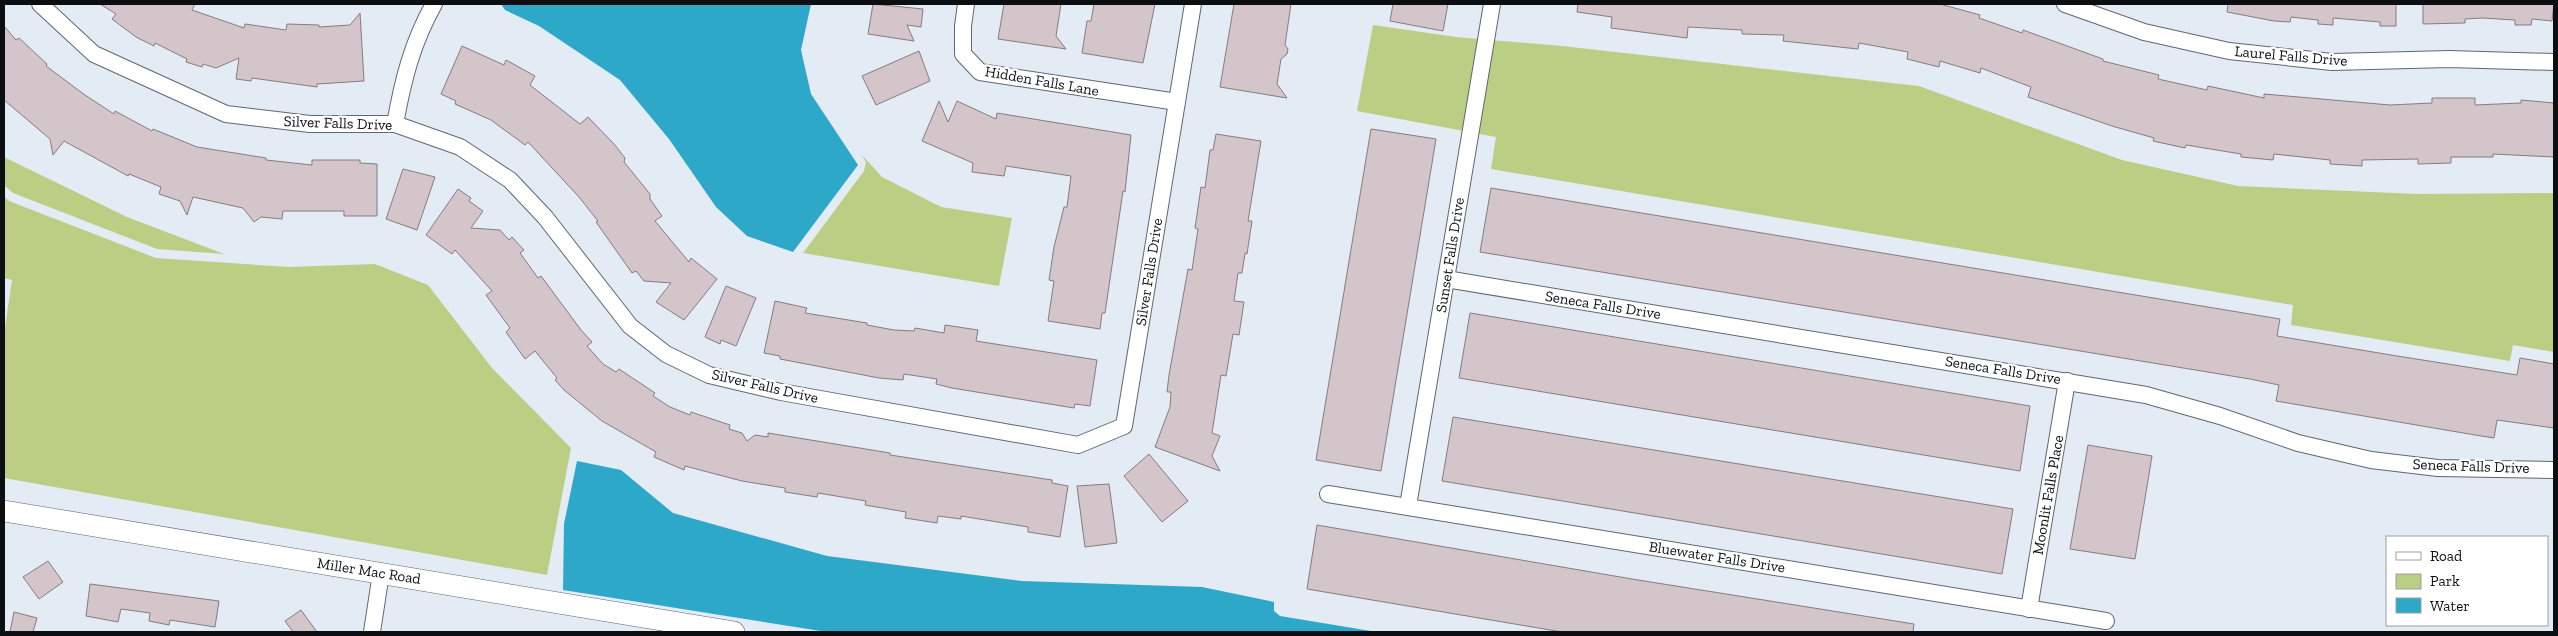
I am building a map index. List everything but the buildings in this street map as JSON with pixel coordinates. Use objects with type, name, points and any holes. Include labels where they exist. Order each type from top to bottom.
[{"type":"street","name":"Silver Falls Drive","points":[[40,4],[94,54],[226,114],[310,124],[396,124],[460,147],[510,180],[545,217],[630,326],[666,354],[709,375],[781,392],[1078,445],[1124,426],[1193,4]]},
{"type":"street","points":[[396,124],[403,82],[418,33],[434,4]]},
{"type":"street","name":"Hidden Falls Lane","points":[[966,4],[962,26],[964,54],[980,72],[1177,102]]},
{"type":"street","name":"Sunset Falls Drive","points":[[1408,506],[1492,4]]},
{"type":"street","name":"Laurel Falls Drive","points":[[2065,4],[2144,32],[2229,50],[2332,62],[2449,59],[2554,62]]},
{"type":"street","name":"Seneca Falls Drive","points":[[1446,279],[2146,395],[2220,416],[2298,443],[2371,460],[2438,468],[2554,470]]},
{"type":"street","name":"Moonlit Falls Place","points":[[2029,609],[2067,381]]},
{"type":"street","name":"Bluewater Falls Drive","points":[[1328,494],[2106,621]]},
{"type":"street","name":"Miller Mac Road","points":[[4,511],[734,632]]},
{"type":"street","points":[[372,632],[381,573]]},
{"type":"green space","points":[[1373,25],[1456,37],[1562,46],[1919,86],[2122,160],[2238,186],[2417,194],[2554,193],[2554,352],[2513,345],[2510,361],[2291,325],[2293,305],[1491,169],[1496,137],[1357,111]]},
{"type":"green space","points":[[861,154],[882,177],[941,207],[1012,218],[999,286],[803,253],[864,171],[866,162]]},
{"type":"green space","points":[[4,157],[127,217],[224,254],[157,249],[13,193],[4,185]]},
{"type":"green space","points":[[4,196],[9,201],[156,258],[289,267],[375,264],[428,285],[492,368],[571,448],[547,575],[4,478],[4,334],[12,280],[4,278]]},
{"type":"water","points":[[501,4],[811,4],[801,50],[811,94],[858,165],[793,252],[747,236],[716,207],[669,139],[620,80],[539,26],[505,10]]},
{"type":"water","points":[[577,461],[621,470],[673,513],[827,556],[1022,581],[1202,587],[1274,602],[1274,611],[1280,616],[1377,632],[827,632],[563,590],[564,524]]}]
